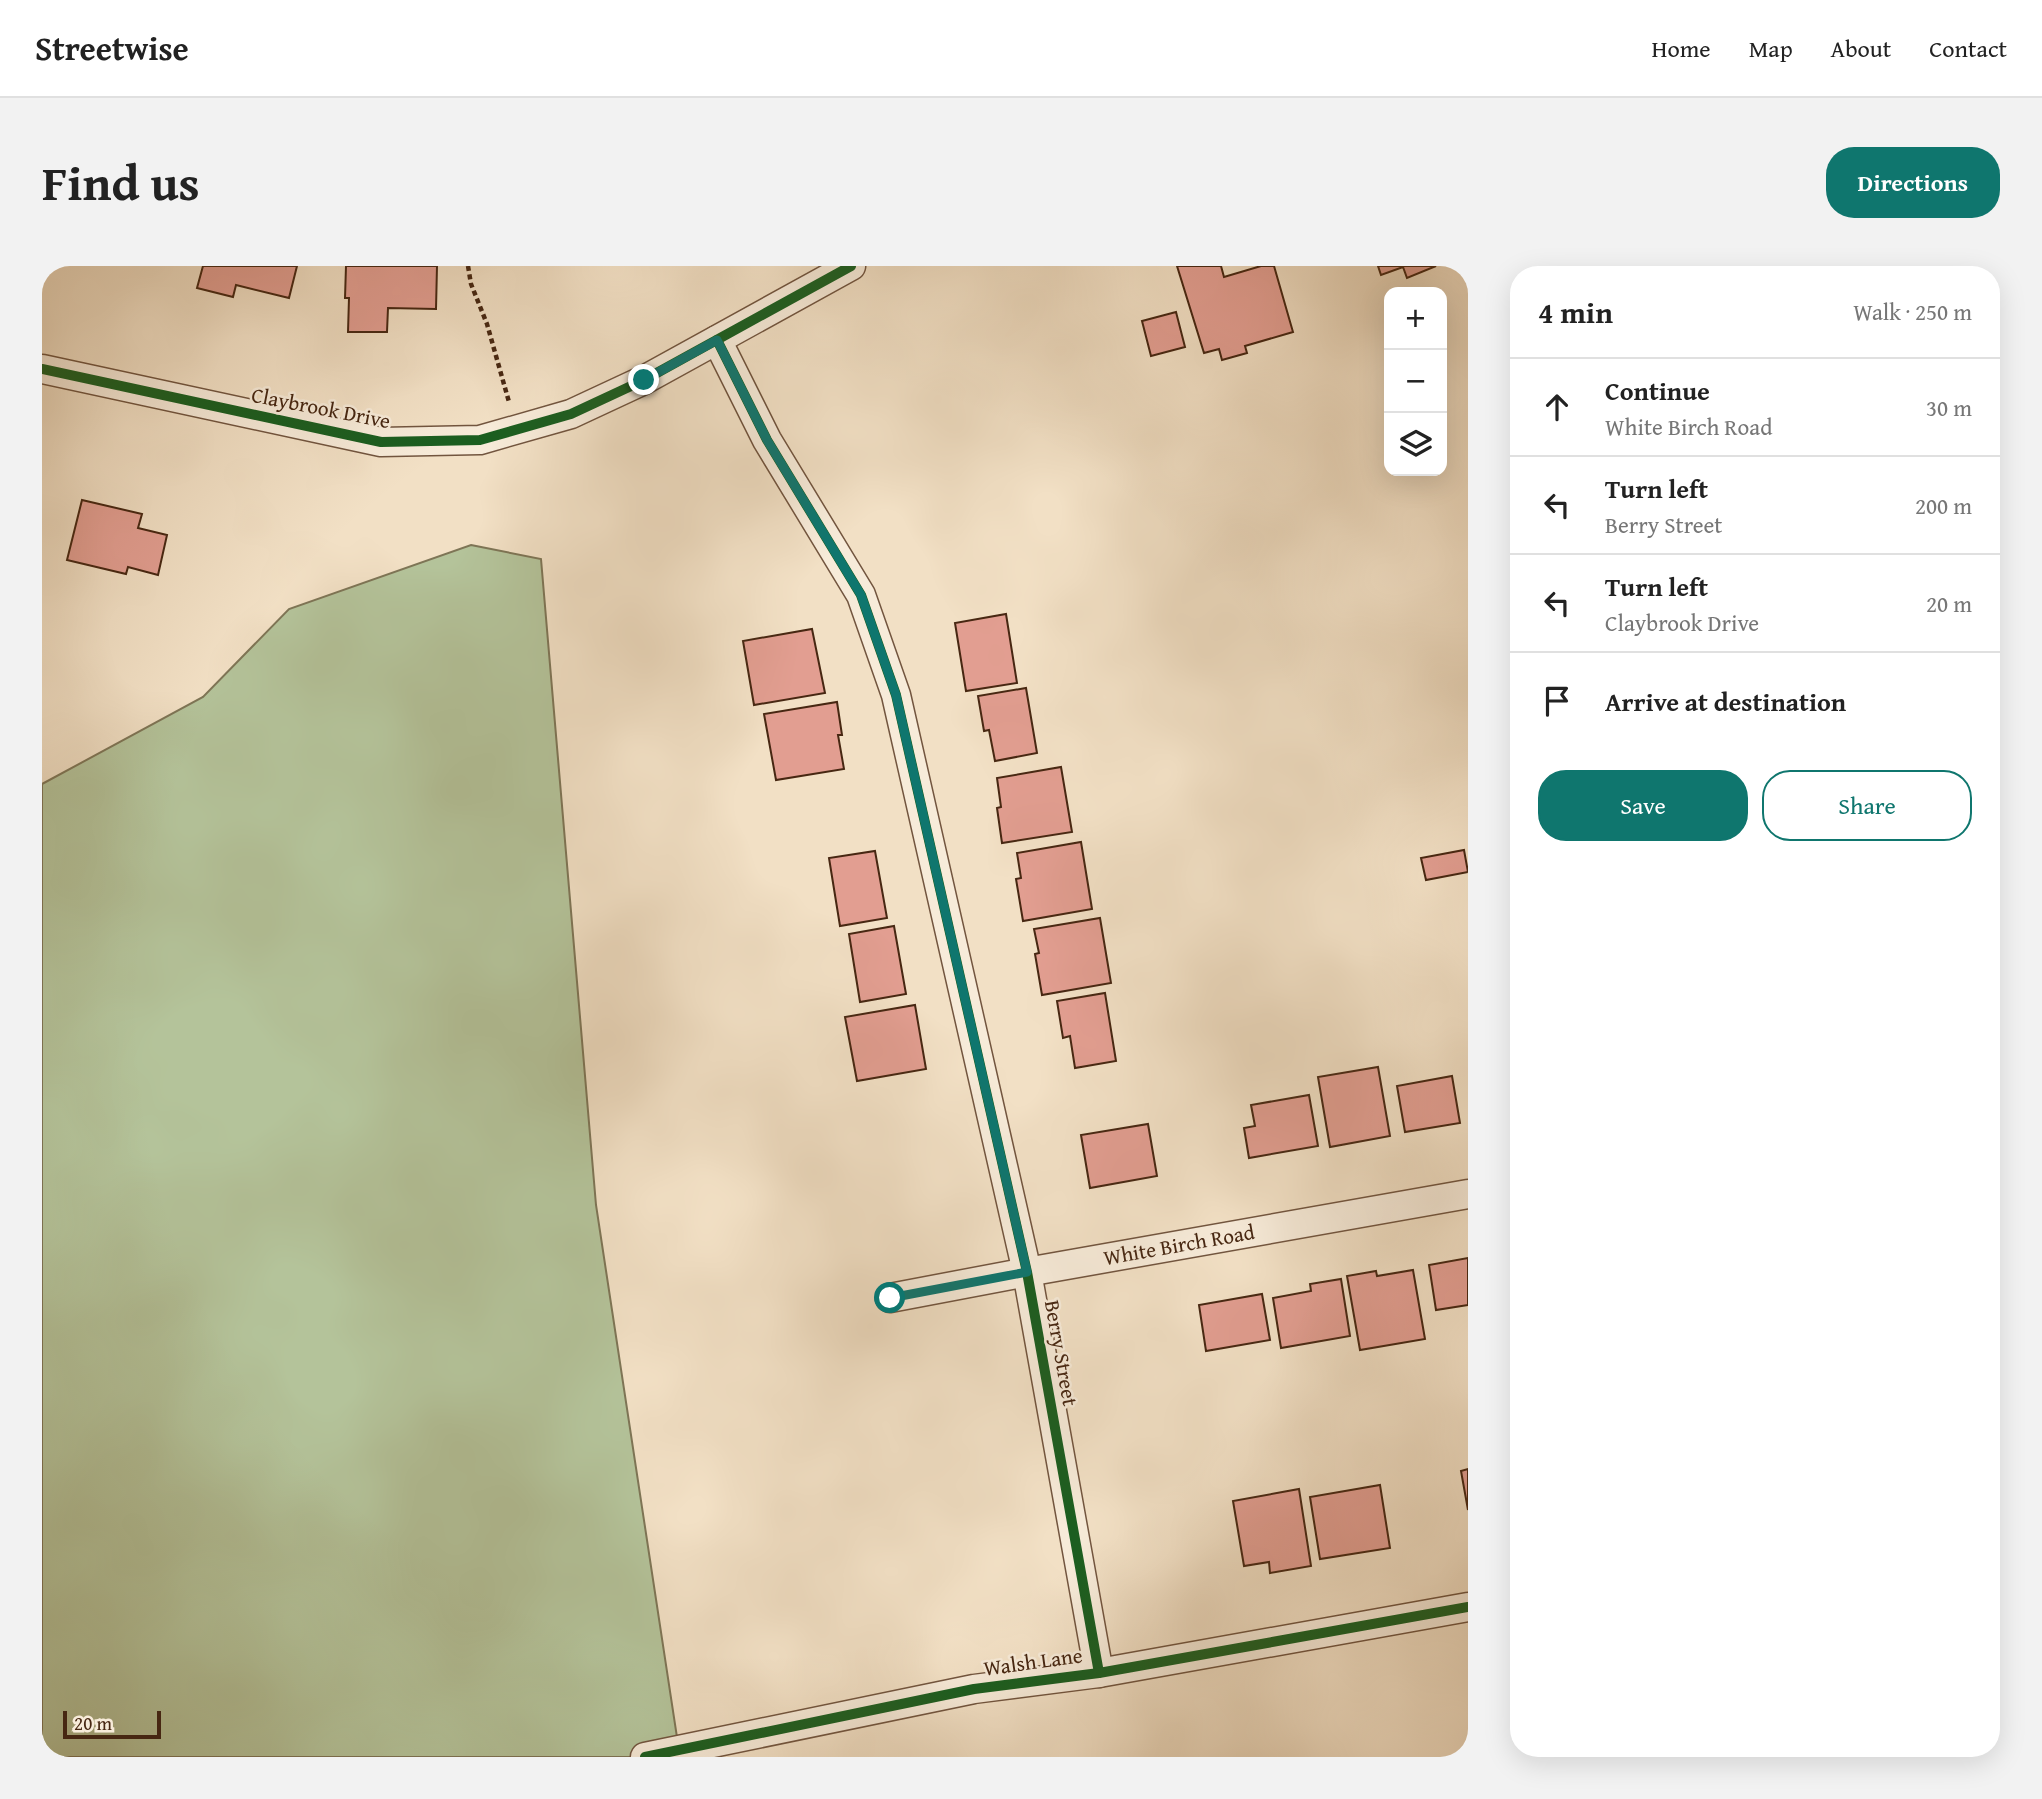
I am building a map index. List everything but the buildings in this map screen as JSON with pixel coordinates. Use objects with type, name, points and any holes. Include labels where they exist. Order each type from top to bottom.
[{"type":"street","name":"Claybrook Drive","points":[[42,369],[381,442],[480,440],[570,414],[644,380],[851,266]]},
{"type":"street","name":"Berry Street","points":[[717,340],[767,440],[861,595],[896,695],[1027,1272],[1099,1673]]},
{"type":"street","name":"White Birch Road","points":[[890,1298],[1468,1194]]},
{"type":"street","name":"Walsh Lane","points":[[645,1757],[974,1689],[1099,1673],[1468,1607]]},
{"type":"path","points":[[468,266],[471,284],[487,324],[518,430]]},
{"type":"green space","points":[[471,545],[541,559],[596,1205],[680,1757],[42,1757],[42,784],[203,697],[289,609]]},
{"type":"cycle path","points":[[42,369],[381,442],[480,440],[571,414],[644,380],[851,266]]},
{"type":"cycle path","points":[[717,340],[767,440],[861,595],[896,695],[1027,1272],[1099,1673]]},
{"type":"cycle path","points":[[645,1757],[974,1689],[1099,1673],[1468,1607]]},
{"type":"route","points":[[644,380],[717,340],[767,440],[861,595],[896,695],[1027,1272],[890,1298]]}]
